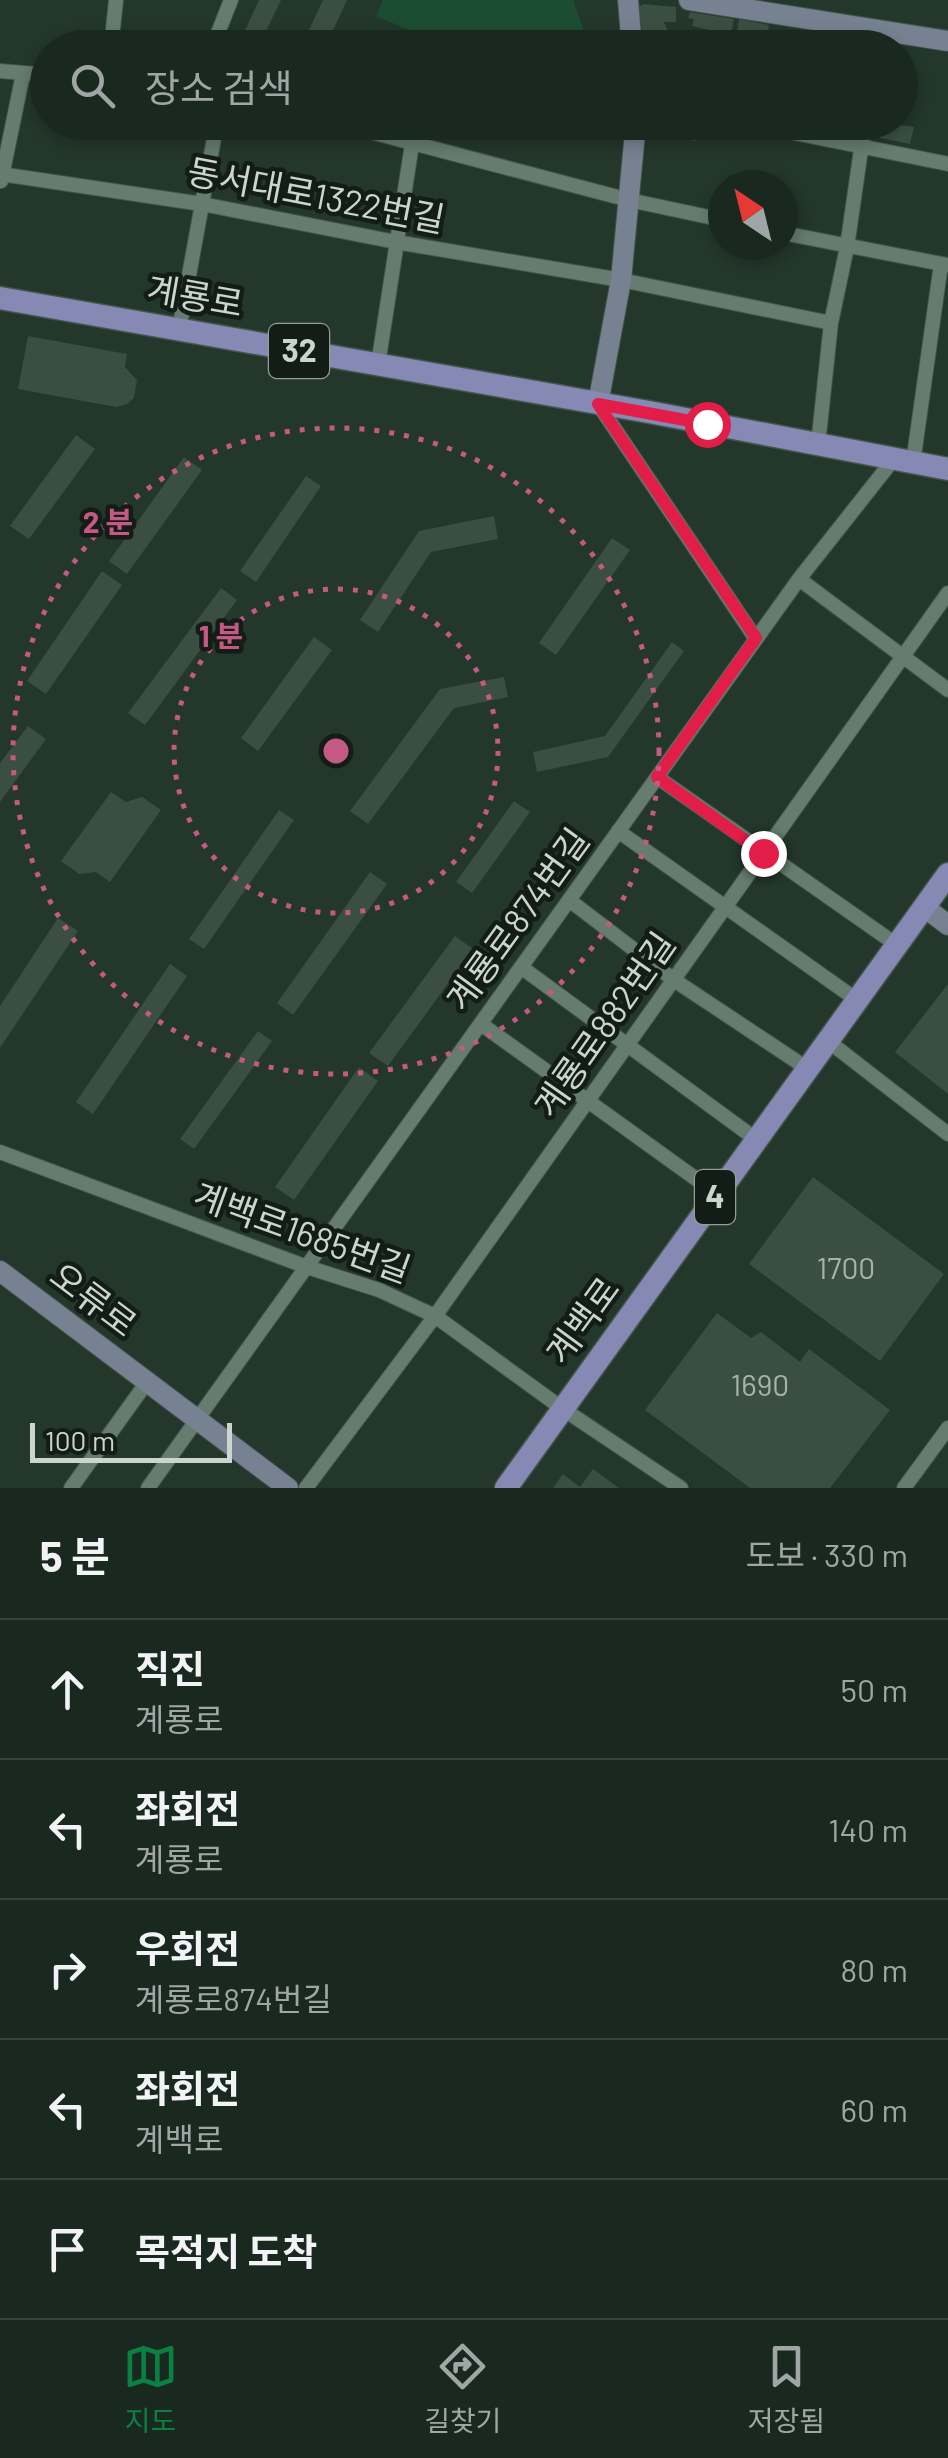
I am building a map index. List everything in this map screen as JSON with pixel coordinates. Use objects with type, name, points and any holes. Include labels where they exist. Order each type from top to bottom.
[{"type":"main road","name":"계룡로","points":[[0,298],[948,470]]},
{"type":"main road","name":"계백로","points":[[506,1488],[948,874]]},
{"type":"street","points":[[113,30],[116,0]]},
{"type":"street","points":[[219,30],[231,0]]},
{"type":"street","points":[[628,0],[630,30]]},
{"type":"street","points":[[689,0],[838,30]]},
{"type":"street","points":[[918,40],[948,41]]},
{"type":"street","points":[[0,71],[30,74]]},
{"type":"street","points":[[1,177],[23,74]]},
{"type":"street","points":[[179,330],[214,140]]},
{"type":"street","points":[[398,140],[708,217]]},
{"type":"street","points":[[634,140],[621,280],[598,404],[756,638]]},
{"type":"street","points":[[830,140],[948,164]]},
{"type":"street","points":[[818,445],[831,323],[847,247],[861,140]]},
{"type":"street","points":[[378,365],[412,144]]},
{"type":"street","name":"동서대로1322번길","points":[[1,177],[202,204],[621,280],[831,323]]},
{"type":"street","points":[[798,236],[944,264],[903,462]]},
{"type":"street","name":"계룡로874번길","points":[[196,1419],[798,579],[903,462]]},
{"type":"street","points":[[798,579],[948,690]]},
{"type":"street","name":"계룡로882번길","points":[[306,1488],[435,1316],[948,593]]},
{"type":"street","points":[[657,777],[896,945]]},
{"type":"street","points":[[618,832],[857,1000]]},
{"type":"street","points":[[569,900],[674,980],[808,1069]]},
{"type":"street","points":[[924,907],[948,925]]},
{"type":"street","points":[[521,967],[756,1140]]},
{"type":"street","points":[[481,1024],[717,1194]]},
{"type":"street","points":[[828,1041],[948,1134]]},
{"type":"street","name":"계백로1685번길","points":[[0,1152],[307,1268],[379,1290],[435,1316],[563,1410],[681,1488]]},
{"type":"street","name":"오류로","points":[[0,1271],[288,1488]]},
{"type":"street","name":"오류로","points":[[71,1488],[147,1382]]},
{"type":"street","points":[[148,1488],[196,1419]]},
{"type":"street","points":[[904,1488],[943,1446],[948,1428]]},
{"type":"green space","points":[[383,0],[573,0],[584,30],[409,30],[376,16]]},
{"type":"building","points":[[259,0],[281,0],[267,30],[245,30]]},
{"type":"building","points":[[323,0],[347,0],[333,30],[309,30]]},
{"type":"building","points":[[639,7],[676,7],[676,22],[664,22],[668,30],[642,30]]},
{"type":"building","points":[[690,12],[734,19],[732,30],[709,30],[692,26],[694,19],[688,18]]},
{"type":"building","points":[[739,19],[769,25],[768,30],[737,30]]},
{"type":"building","points":[[28,336],[127,354],[125,367],[137,380],[134,398],[116,407],[18,389]]},
{"type":"building","points":[[76,435],[95,449],[29,539],[10,526]]},
{"type":"building","points":[[184,457],[202,470],[127,574],[109,561]]},
{"type":"building","points":[[306,476],[321,486],[256,582],[240,571]]},
{"type":"building","points":[[494,516],[498,539],[431,552],[378,632],[360,620],[419,531]]},
{"type":"building","points":[[612,538],[630,550],[556,655],[539,643]]},
{"type":"building","points":[[102,571],[122,585],[46,694],[27,681]]},
{"type":"building","points":[[221,588],[237,600],[145,725],[128,713]]},
{"type":"building","points":[[314,637],[332,650],[258,751],[241,738]]},
{"type":"building","points":[[672,642],[684,651],[608,757],[537,772],[533,752],[605,736]]},
{"type":"building","points":[[504,677],[508,697],[454,708],[368,824],[350,811],[440,689]]},
{"type":"building","points":[[28,726],[46,739],[0,802],[0,763]]},
{"type":"building","points":[[111,792],[126,802],[142,797],[161,810],[110,882],[96,872],[79,874],[61,861]]},
{"type":"building","points":[[514,801],[530,812],[472,893],[456,882]]},
{"type":"building","points":[[279,810],[294,820],[204,949],[189,939]]},
{"type":"building","points":[[370,872],[387,884],[293,1015],[277,1003]]},
{"type":"building","points":[[58,918],[78,931],[0,1048],[0,1006]]},
{"type":"building","points":[[455,936],[473,949],[388,1066],[369,1053]]},
{"type":"building","points":[[170,964],[187,976],[93,1114],[76,1102]]},
{"type":"building","points":[[948,984],[948,1094],[895,1052]]},
{"type":"building","points":[[258,1031],[272,1041],[194,1149],[180,1139]]},
{"type":"building","points":[[359,1067],[378,1081],[294,1200],[275,1187]]},
{"type":"building","points":[[813,1177],[944,1274],[880,1361],[749,1264]]},
{"type":"building","points":[[717,1313],[751,1338],[761,1332],[800,1362],[809,1349],[890,1410],[830,1488],[750,1488],[645,1410]]},
{"type":"building","points":[[593,1469],[619,1488],[553,1488],[563,1474],[580,1487]]},
{"type":"route","points":[[707,424],[598,404],[756,638],[657,777],[763,853]]}]
